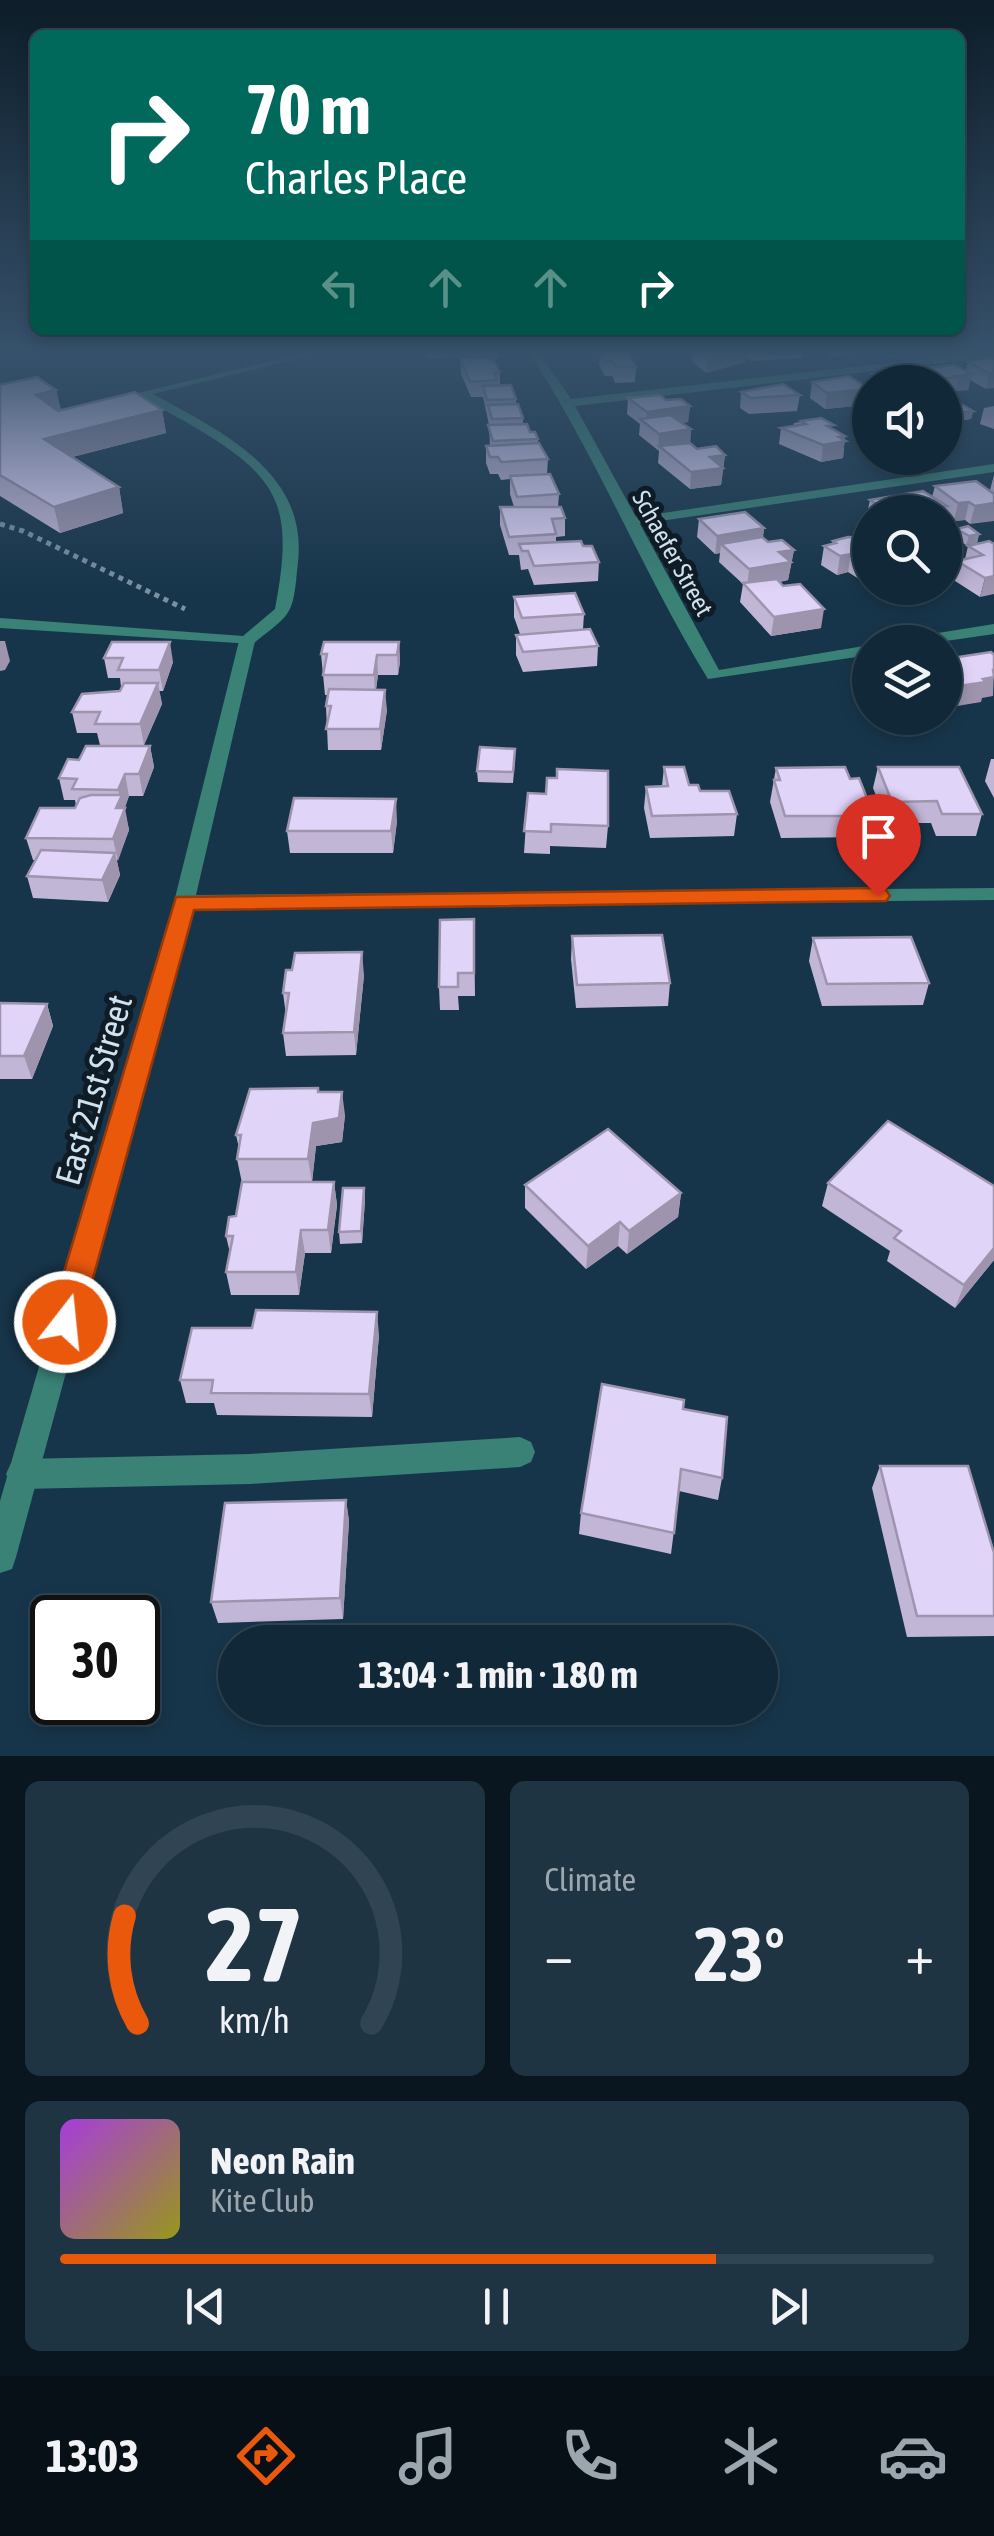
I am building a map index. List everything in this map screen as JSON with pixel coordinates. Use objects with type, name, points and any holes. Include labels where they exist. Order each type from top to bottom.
[{"type":"street","points":[[0,623],[247,640],[282,612],[292,538],[287,515],[272,484],[245,452],[207,430]]},
{"type":"street","name":"Schaefer Street","points":[[582,430],[714,676],[852,653]]},
{"type":"street","points":[[630,522],[994,468]]},
{"type":"street","points":[[962,634],[994,629]]},
{"type":"street","name":"East 21st Street","points":[[0,1557],[184,902],[247,640]]},
{"type":"street","points":[[184,902],[994,894]]},
{"type":"street","points":[[22,1474],[250,1469],[520,1452]]},
{"type":"path","points":[[0,524],[23,531],[194,614]]},
{"type":"building","points":[[0,430],[81,430],[44,439],[119,487],[54,507],[0,475]]},
{"type":"building","points":[[490,430],[529,430],[538,439],[493,441]]},
{"type":"building","points":[[654,430],[685,430],[659,434]]},
{"type":"building","points":[[786,430],[834,430],[845,436],[839,437],[846,441],[823,445]]},
{"type":"building","points":[[539,443],[548,459],[501,462],[498,457],[490,457],[486,446]]},
{"type":"building","points":[[690,443],[697,449],[716,446],[725,455],[710,457],[723,468],[691,472],[659,446]]},
{"type":"building","points":[[550,474],[559,494],[517,497],[510,476]]},
{"type":"building","points":[[976,481],[994,494],[994,503],[975,506],[962,503],[962,495],[947,495],[935,486]]},
{"type":"building","points":[[500,507],[561,507],[565,518],[552,519],[556,534],[509,537]]},
{"type":"building","points":[[745,512],[764,528],[717,536],[699,519]]},
{"type":"building","points":[[968,526],[979,534],[969,536],[962,528]]},
{"type":"building","points":[[762,537],[768,542],[782,540],[794,550],[779,552],[791,562],[749,569],[721,544]]},
{"type":"building","points":[[852,537],[852,555],[840,556],[824,546],[836,543],[833,541]]},
{"type":"building","points":[[581,541],[583,546],[592,546],[599,562],[534,566],[528,551],[522,551],[519,544]]},
{"type":"building","points":[[989,541],[994,544],[994,576],[985,578],[962,564],[962,560],[983,555],[968,546]]},
{"type":"building","points":[[777,579],[783,586],[800,584],[824,609],[774,617],[743,583]]},
{"type":"building","points":[[575,593],[584,614],[522,618],[514,597]]},
{"type":"building","points":[[590,629],[598,646],[523,652],[516,635]]},
{"type":"building","points":[[112,642],[170,642],[159,670],[118,670],[123,658],[104,658]]},
{"type":"building","points":[[324,642],[399,642],[397,655],[377,655],[374,675],[323,675],[327,654],[321,654]]},
{"type":"building","points":[[991,652],[994,677],[962,686],[962,656]]},
{"type":"building","points":[[124,683],[158,683],[140,724],[95,724],[100,712],[72,712],[82,694],[120,691]]},
{"type":"building","points":[[329,689],[385,690],[380,729],[326,729],[331,706],[326,706]]},
{"type":"building","points":[[86,746],[150,746],[139,774],[125,774],[118,790],[72,789],[77,779],[59,778],[68,759],[79,760]]},
{"type":"building","points":[[480,747],[515,749],[513,772],[477,771]]},
{"type":"building","points":[[664,767],[684,767],[689,785],[698,785],[700,791],[729,791],[737,814],[652,816],[646,787],[668,786]]},
{"type":"building","points":[[845,767],[850,779],[859,778],[874,816],[785,816],[774,780],[780,780],[776,768]]},
{"type":"building","points":[[878,767],[959,767],[982,814],[942,814],[937,801],[892,802]]},
{"type":"building","points":[[557,769],[608,771],[608,826],[551,824],[551,832],[524,831],[528,793],[546,794],[547,778],[557,778]]},
{"type":"building","points":[[122,795],[116,808],[125,808],[113,839],[26,838],[40,808],[75,808],[80,798]]},
{"type":"building","points":[[294,798],[396,799],[391,831],[287,831]]},
{"type":"building","points":[[41,850],[115,853],[102,880],[27,876]]},
{"type":"building","points":[[474,919],[474,973],[458,973],[458,987],[439,987],[440,920]]},
{"type":"building","points":[[662,935],[670,983],[577,985],[572,936]]},
{"type":"building","points":[[911,937],[929,983],[827,984],[813,938]]},
{"type":"building","points":[[362,952],[354,1032],[283,1033],[289,993],[283,993],[286,970],[292,970],[295,953]]},
{"type":"building","points":[[0,1003],[47,1004],[24,1056],[0,1056]]},
{"type":"building","points":[[318,1088],[318,1092],[342,1092],[339,1118],[313,1123],[308,1159],[237,1159],[241,1135],[236,1135],[250,1089]]},
{"type":"building","points":[[888,1121],[994,1186],[994,1248],[964,1285],[894,1238],[901,1231],[828,1183]]},
{"type":"building","points":[[608,1129],[681,1193],[629,1231],[620,1222],[588,1246],[525,1185]]},
{"type":"building","points":[[242,1182],[334,1182],[328,1230],[301,1230],[296,1272],[226,1272],[233,1236],[226,1236],[229,1217],[236,1216]]},
{"type":"building","points":[[343,1188],[364,1188],[361,1231],[339,1232]]},
{"type":"building","points":[[256,1310],[377,1312],[369,1394],[211,1393],[213,1380],[180,1380],[192,1328],[252,1328]]},
{"type":"building","points":[[602,1384],[684,1400],[683,1409],[727,1417],[722,1478],[681,1469],[674,1533],[581,1513]]},
{"type":"building","points":[[880,1466],[968,1466],[994,1553],[994,1616],[917,1616]]},
{"type":"building","points":[[346,1500],[340,1598],[211,1602],[225,1503]]},
{"type":"route","points":[[65,1322],[184,902],[878,896]]}]
